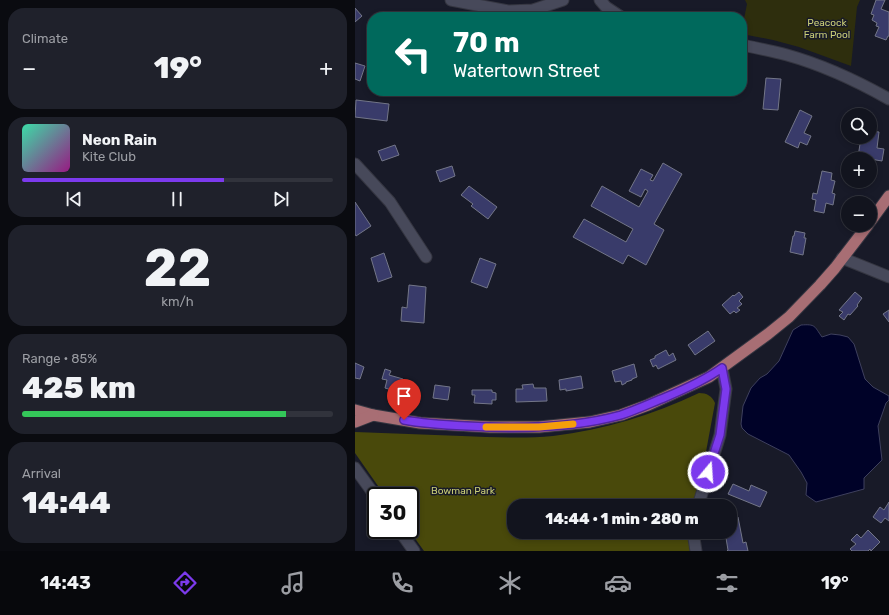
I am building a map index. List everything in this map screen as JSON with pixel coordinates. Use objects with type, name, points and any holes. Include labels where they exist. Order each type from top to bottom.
[{"type":"main road","points":[[877,212],[889,196]]},
{"type":"main road","points":[[355,410],[373,415],[420,423],[490,427],[539,427],[589,422],[621,415],[648,405],[709,377],[769,334],[789,317],[820,285],[862,232]]},
{"type":"main road","points":[[355,422],[373,415]]},
{"type":"street","points":[[451,0],[508,11],[533,10],[563,0]]},
{"type":"street","points":[[599,0],[614,12]]},
{"type":"street","points":[[747,46],[786,55],[824,68],[869,88],[889,99]]},
{"type":"street","points":[[355,164],[390,202],[426,256]]},
{"type":"street","points":[[842,258],[889,278]]},
{"type":"street","points":[[700,499],[720,435],[726,389],[722,368]]},
{"type":"street","points":[[355,468],[369,487]]},
{"type":"street","points":[[405,539],[414,551]]},
{"type":"street","points":[[694,539],[696,551]]},
{"type":"green space","name":"Peacock Farm Pool","points":[[745,0],[860,0],[857,7],[851,66],[799,47],[747,35],[747,12],[745,12],[747,4]]},
{"type":"green space","name":"Bowman Park","points":[[699,393],[709,395],[715,403],[697,499],[507,499],[507,539],[690,539],[689,543],[692,551],[424,551],[415,539],[419,539],[419,487],[379,487],[355,453],[355,432],[507,438],[553,436],[609,426],[646,415]]},
{"type":"water","points":[[801,325],[814,326],[822,337],[831,334],[848,337],[854,344],[865,379],[873,387],[889,396],[889,400],[886,403],[878,426],[882,460],[864,478],[864,489],[816,502],[806,495],[807,483],[789,455],[748,434],[742,428],[741,424],[743,406],[751,388],[779,361],[793,330]]},
{"type":"building","points":[[876,0],[885,0],[881,9],[889,12],[889,36],[886,40],[875,36],[879,27],[876,26],[877,23],[872,20],[874,15],[871,14]]},
{"type":"building","points":[[355,8],[362,16],[355,22]]},
{"type":"building","points":[[355,63],[365,66],[360,81],[355,79]]},
{"type":"building","points":[[766,78],[781,79],[778,110],[763,109]]},
{"type":"building","points":[[356,100],[389,104],[387,121],[355,117]]},
{"type":"building","points":[[800,110],[812,116],[804,133],[811,136],[807,145],[800,142],[798,148],[785,142]]},
{"type":"building","points":[[877,132],[879,132],[877,148],[884,149],[882,161],[877,160],[877,152],[859,152],[860,144],[877,144]]},
{"type":"building","points":[[395,145],[399,155],[382,161],[378,151]]},
{"type":"building","points":[[663,163],[682,174],[654,224],[664,230],[646,265],[628,255],[623,264],[573,237],[584,219],[626,242],[633,229],[591,206],[602,186],[639,207],[648,191],[645,189],[641,197],[629,191],[641,169],[653,175],[650,180],[653,181]]},
{"type":"building","points":[[452,166],[455,176],[440,182],[436,171]]},
{"type":"building","points":[[822,171],[832,173],[831,180],[835,181],[832,193],[835,194],[833,205],[826,203],[824,213],[814,211],[816,200],[812,199],[813,193],[817,194]]},
{"type":"building","points":[[469,186],[497,207],[488,219],[471,206],[473,204],[461,195]]},
{"type":"building","points":[[355,202],[371,226],[356,236],[355,234]]},
{"type":"building","points":[[795,231],[805,233],[804,238],[806,238],[803,255],[790,252]]},
{"type":"building","points":[[384,253],[392,277],[378,282],[371,258]]},
{"type":"building","points":[[480,258],[496,264],[487,288],[471,282]]},
{"type":"building","points":[[409,285],[426,287],[424,323],[401,321],[402,307],[407,308]]},
{"type":"building","points":[[739,292],[743,297],[739,301],[742,304],[737,308],[740,310],[736,313],[734,311],[730,314],[722,305],[733,295],[734,296]]},
{"type":"building","points":[[855,292],[862,298],[857,305],[858,306],[850,315],[848,314],[844,320],[839,316],[843,312],[839,310]]},
{"type":"building","points":[[889,310],[889,322],[883,314]]},
{"type":"building","points":[[708,331],[715,341],[695,355],[688,345]]},
{"type":"building","points":[[666,350],[669,356],[673,353],[676,360],[658,369],[656,365],[653,367],[650,360]]},
{"type":"building","points":[[355,363],[364,367],[360,379],[355,378]]},
{"type":"building","points":[[634,364],[637,377],[622,385],[621,381],[615,382],[612,371]]},
{"type":"building","points":[[385,369],[391,371],[389,375],[403,379],[402,382],[406,383],[404,390],[400,389],[399,392],[385,388],[387,380],[382,379]]},
{"type":"building","points":[[581,376],[583,388],[566,391],[566,389],[560,390],[559,380]]},
{"type":"building","points":[[533,384],[534,388],[546,388],[547,401],[516,402],[516,389],[523,389],[522,385]]},
{"type":"building","points":[[435,385],[450,387],[448,400],[433,398]]},
{"type":"building","points":[[472,390],[492,390],[492,392],[496,393],[496,400],[492,400],[492,404],[474,403],[475,395],[472,395]]},
{"type":"building","points":[[733,484],[749,491],[751,485],[767,492],[760,507],[728,494]]},
{"type":"building","points":[[889,502],[889,521],[885,518],[881,523],[873,517],[880,507],[884,510]]},
{"type":"building","points":[[737,517],[743,543],[746,542],[748,551],[727,551],[726,539],[737,539]]},
{"type":"building","points":[[868,530],[880,542],[871,551],[870,549],[868,551],[852,551],[850,549],[856,544],[851,540],[857,534],[861,538]]},
{"type":"slow traffic","points":[[486,427],[539,427],[573,424]]},
{"type":"route","points":[[404,420],[420,423],[490,427],[539,427],[589,422],[621,415],[648,405],[709,377],[722,368],[726,389],[720,435],[708,472]]}]
